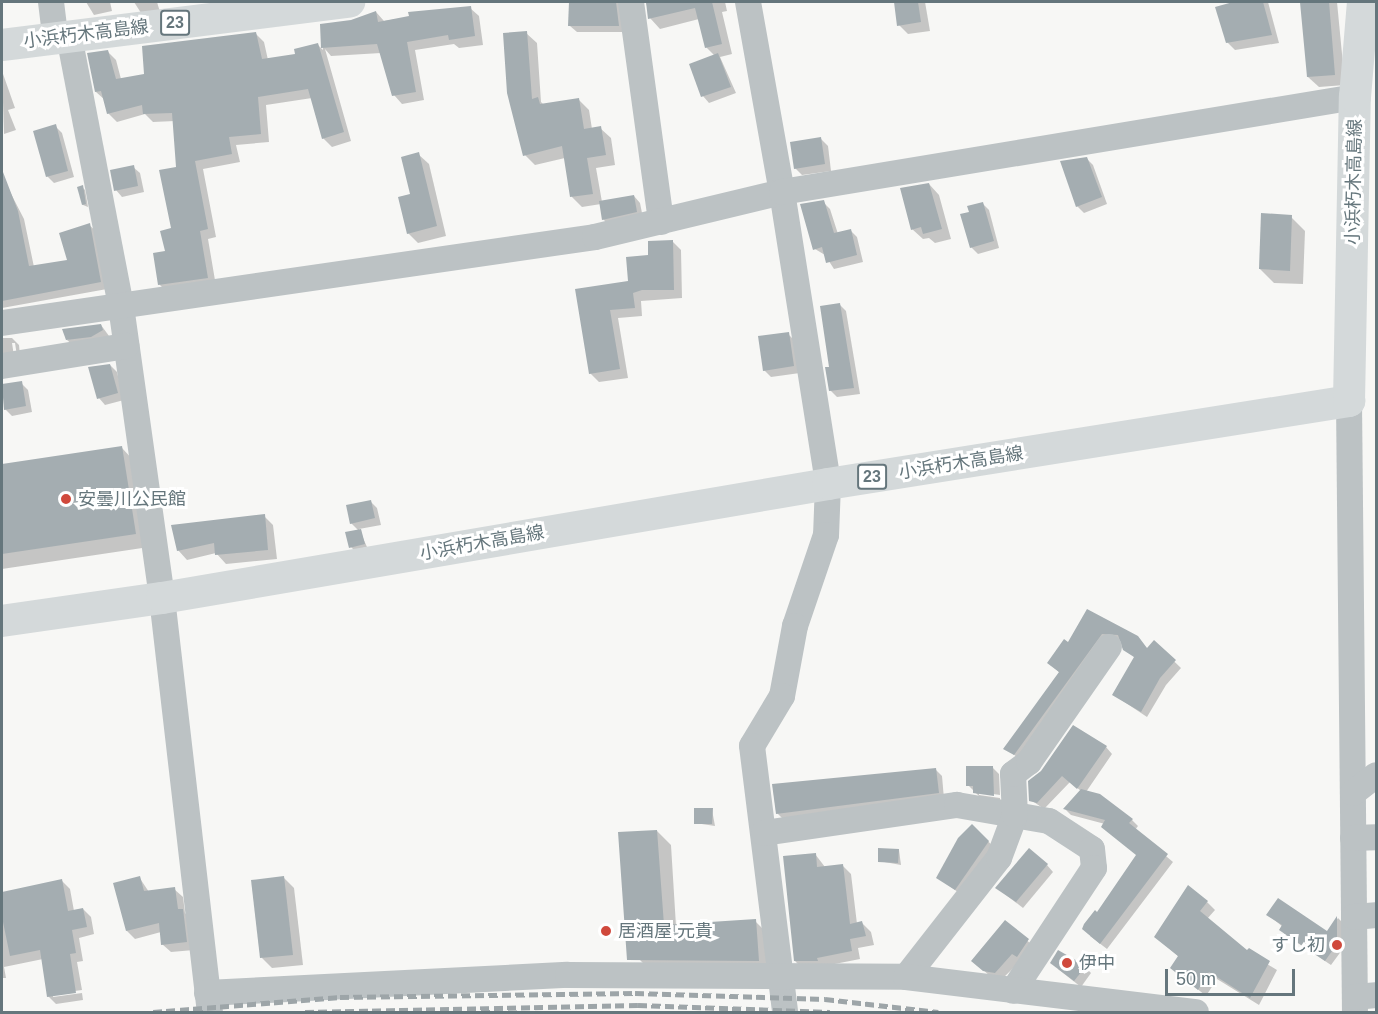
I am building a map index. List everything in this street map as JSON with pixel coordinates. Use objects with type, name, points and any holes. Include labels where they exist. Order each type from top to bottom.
[{"type":"main road","name":"小浜朽木高島線","points":[[2,45],[349,2]]},
{"type":"main road","name":"小浜朽木高島線","points":[[2,621],[162,598],[828,484],[1363,399],[1355,97],[1363,2]]},
{"type":"street","points":[[51,2],[62,36],[121,306],[162,598],[208,1003],[568,975],[906,977],[1196,1012]]},
{"type":"street","points":[[631,2],[661,222]]},
{"type":"street","points":[[748,2],[782,192],[828,484],[826,536],[795,627],[782,696],[752,746],[785,1012]]},
{"type":"street","points":[[2,323],[595,237],[782,192],[1355,97]]},
{"type":"street","points":[[2,366],[126,346]]},
{"type":"street","points":[[1362,1001],[1365,837],[1353,793],[1363,399]]},
{"type":"street","points":[[906,977],[999,858],[1015,815],[1013,774],[1029,762],[1109,647]]},
{"type":"street","points":[[1353,793],[1377,775]]},
{"type":"street","points":[[764,833],[957,805],[1048,821],[1092,849],[1094,868],[1013,991]]},
{"type":"building","points":[[569,2],[616,2],[619,26],[568,26]]},
{"type":"building","points":[[646,2],[712,2],[722,44],[705,48],[695,8],[648,19]]},
{"type":"building","points":[[894,2],[918,2],[921,22],[897,26]]},
{"type":"building","points":[[1233,2],[1263,2],[1272,35],[1226,43],[1215,7]]},
{"type":"building","points":[[1300,2],[1329,2],[1335,75],[1307,77]]},
{"type":"building","points":[[471,6],[475,36],[449,40],[448,35],[407,42],[416,92],[392,96],[377,44],[321,48],[320,24],[351,20],[376,11],[378,22],[409,16],[408,12]]},
{"type":"building","points":[[527,31],[532,99],[538,97],[540,104],[579,98],[584,129],[601,126],[606,155],[587,158],[593,194],[570,197],[562,146],[523,156],[507,93],[503,33]]},
{"type":"building","points":[[256,32],[262,59],[295,54],[294,49],[318,43],[344,132],[322,139],[308,89],[258,97],[261,134],[229,137],[232,154],[195,161],[208,229],[200,231],[208,278],[158,285],[153,253],[165,251],[160,231],[171,228],[159,170],[176,167],[172,113],[143,114],[142,105],[107,114],[101,91],[95,92],[87,53],[108,50],[116,79],[144,74],[142,46]]},
{"type":"building","points":[[718,53],[731,87],[701,97],[689,64]]},
{"type":"building","points":[[56,124],[68,171],[46,177],[33,131]]},
{"type":"building","points":[[821,137],[825,164],[794,169],[790,142]]},
{"type":"building","points":[[419,152],[437,226],[407,234],[398,197],[410,194],[401,157]]},
{"type":"building","points":[[1087,157],[1102,197],[1076,207],[1060,161]]},
{"type":"building","points":[[134,165],[138,186],[114,191],[110,170]]},
{"type":"building","points":[[3,172],[18,211],[29,266],[67,260],[59,233],[90,223],[101,282],[2,301]]},
{"type":"building","points":[[929,183],[942,229],[923,234],[921,227],[911,230],[900,188]]},
{"type":"building","points":[[83,185],[86,204],[82,205],[77,187]]},
{"type":"building","points":[[634,195],[637,212],[602,220],[599,201]]},
{"type":"building","points":[[824,200],[834,233],[851,229],[857,255],[826,263],[822,247],[813,250],[800,204]]},
{"type":"building","points":[[983,202],[994,241],[970,248],[960,214],[969,212],[967,206]]},
{"type":"building","points":[[1261,213],[1292,215],[1290,271],[1259,269]]},
{"type":"building","points":[[673,240],[674,290],[642,290],[633,293],[635,308],[610,310],[620,369],[589,374],[575,289],[628,281],[626,257],[648,255],[648,241]]},
{"type":"building","points":[[840,303],[854,388],[829,391],[825,367],[829,367],[820,306]]},
{"type":"building","points":[[101,324],[103,330],[91,337],[66,340],[62,329]]},
{"type":"building","points":[[789,332],[794,366],[763,371],[758,336]]},
{"type":"building","points":[[110,364],[118,393],[97,399],[88,367]]},
{"type":"building","points":[[22,381],[26,406],[4,410],[2,384]]},
{"type":"building","name":"安曇川公民館","points":[[122,446],[136,534],[2,554],[2,464]]},
{"type":"building","points":[[371,500],[375,518],[350,524],[346,505]]},
{"type":"building","points":[[265,514],[268,550],[215,555],[214,543],[177,551],[171,525]]},
{"type":"building","points":[[361,529],[365,544],[349,548],[345,532]]},
{"type":"building","points":[[1087,609],[1138,636],[1147,648],[1154,640],[1176,660],[1160,678],[1141,712],[1112,695],[1134,657],[1123,650],[1118,635],[1102,634],[1014,755],[1003,749],[1059,672],[1047,663],[1064,639],[1068,642]]},
{"type":"building","points":[[1073,725],[1107,746],[1077,789],[1062,776],[1037,803],[1029,801],[1028,781],[1041,771]]},
{"type":"building","points":[[966,766],[993,766],[994,796],[973,793],[973,786],[966,786]]},
{"type":"building","points":[[936,768],[939,793],[776,814],[772,784]]},
{"type":"building","points":[[1081,789],[1100,794],[1133,819],[1129,823],[1168,854],[1100,944],[1082,929],[1084,924],[1095,910],[1097,912],[1136,855],[1101,827],[1105,820],[1063,809]]},
{"type":"building","points":[[694,808],[713,808],[712,824],[694,824]]},
{"type":"building","points":[[972,824],[989,841],[955,890],[936,878],[958,838]]},
{"type":"building","points":[[657,830],[664,925],[756,919],[759,961],[627,960],[618,832]]},
{"type":"building","points":[[878,848],[899,849],[898,863],[878,862]]},
{"type":"building","points":[[1029,848],[1048,864],[1016,902],[995,888]]},
{"type":"building","points":[[816,853],[817,867],[843,864],[850,924],[862,921],[866,936],[850,939],[852,951],[817,958],[818,961],[794,961],[783,856]]},
{"type":"building","points":[[140,876],[144,891],[175,887],[178,909],[183,909],[187,942],[161,945],[159,923],[126,931],[113,883]]},
{"type":"building","points":[[284,876],[293,955],[260,958],[251,880]]},
{"type":"building","points":[[62,879],[68,911],[83,908],[87,927],[72,930],[76,953],[70,954],[76,993],[47,997],[40,950],[10,956],[2,917],[2,892]]},
{"type":"building","points":[[1188,885],[1208,901],[1200,911],[1247,950],[1249,948],[1270,961],[1250,998],[1209,972],[1198,990],[1170,968],[1178,956],[1154,937]]},
{"type":"building","points":[[1278,898],[1327,931],[1337,916],[1337,944],[1325,961],[1279,930],[1282,925],[1266,915]]},
{"type":"building","points":[[1005,920],[1029,939],[1017,957],[1012,954],[995,973],[983,971],[971,961]]},
{"type":"building","points":[[1058,950],[1086,966],[1074,981],[1050,963]]},
{"type":"railway","points":[[153,1012],[340,997],[635,993],[825,999],[938,1012]]},
{"type":"railway","points":[[305,1012],[638,1005],[830,1012]]},
{"type":"place","name":"安曇川公民館","points":[[66,499]]},
{"type":"place","name":"居酒屋 元貴","points":[[606,931]]},
{"type":"place","name":"すし初","points":[[1337,945]]},
{"type":"place","name":"伊中","points":[[1067,963]]}]
